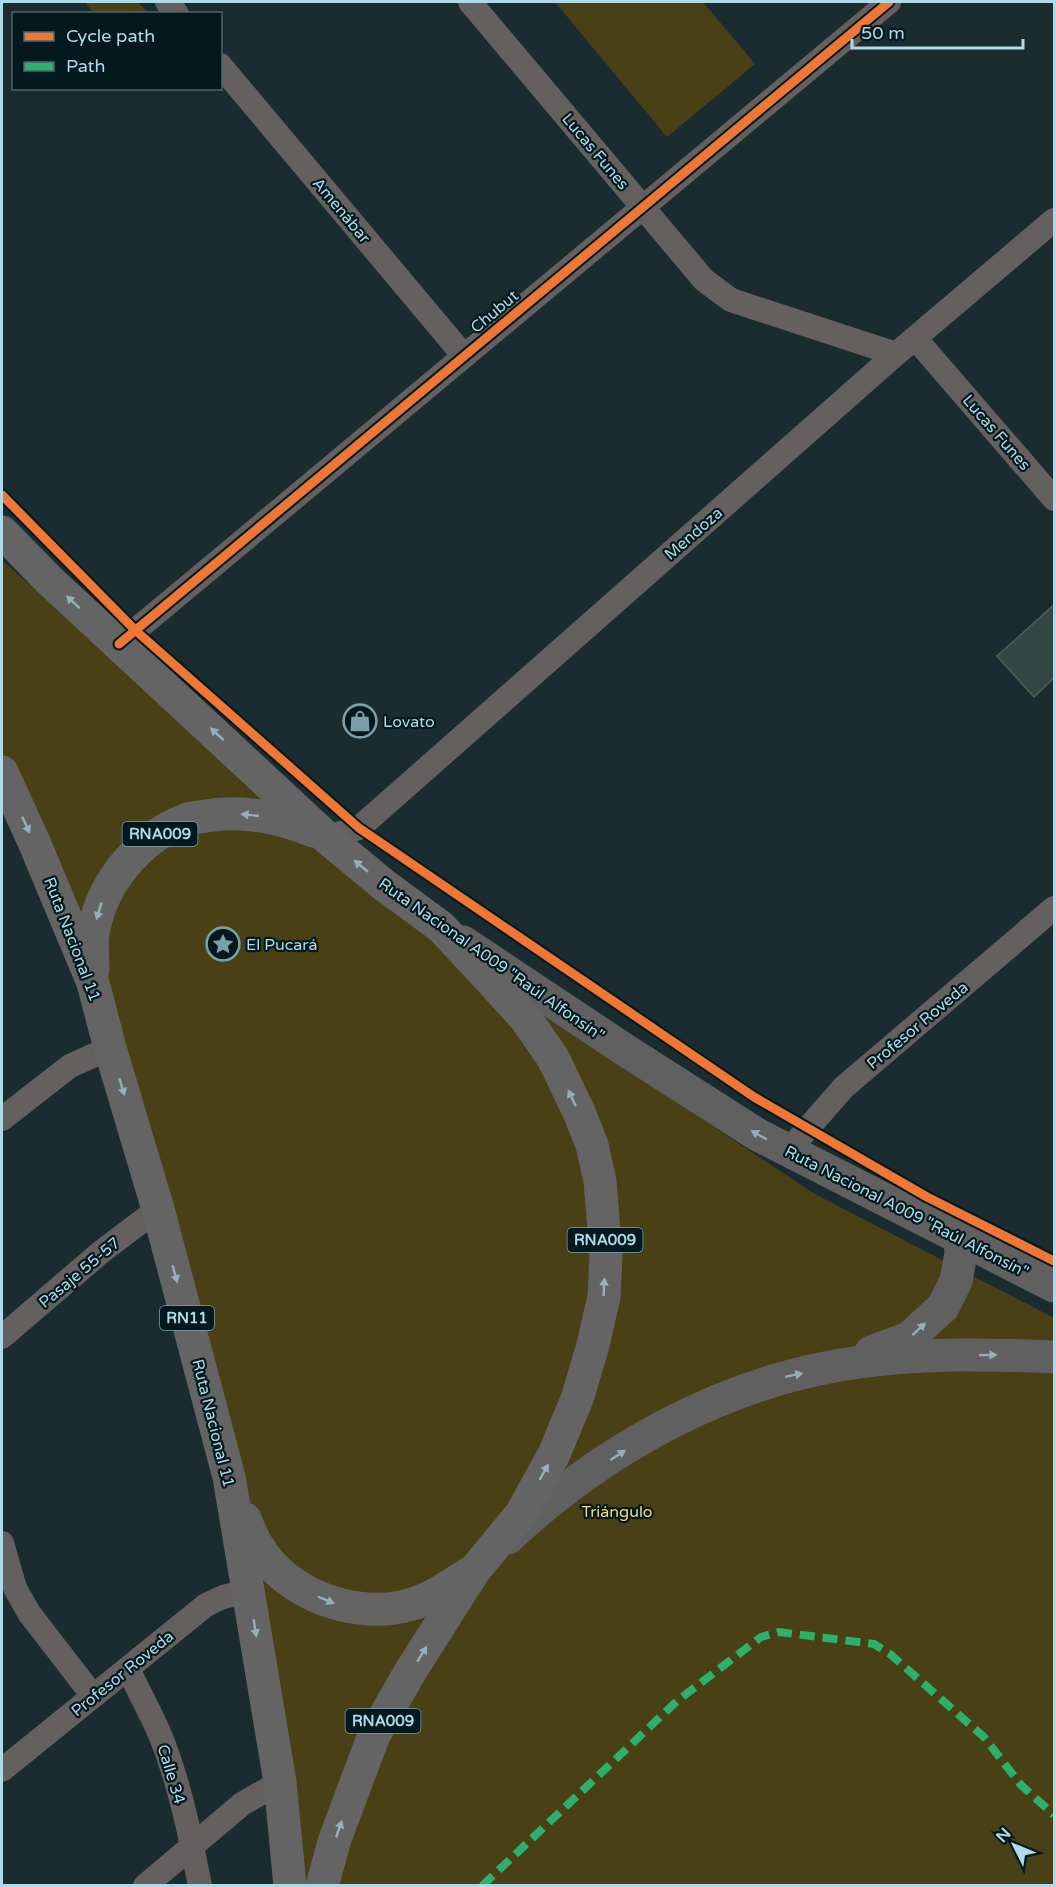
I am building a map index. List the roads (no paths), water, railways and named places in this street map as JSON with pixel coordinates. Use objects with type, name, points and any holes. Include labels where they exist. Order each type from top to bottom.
[{"type":"highway","name":"Ruta Nacional A009 \"Raúl Alfonsín\"","points":[[2,532],[50,580],[326,837],[384,885],[441,927]]},
{"type":"highway","name":"Ruta Nacional 11","points":[[2,772],[93,982],[110,1048],[158,1209],[229,1477],[280,1782],[290,1886]]},
{"type":"highway","name":"RNA009","points":[[93,982],[93,930],[104,894],[128,859],[159,835],[189,819],[218,814],[246,813],[297,825],[326,837]]},
{"type":"highway","name":"RNA009","points":[[322,1886],[335,1839],[374,1736],[410,1672],[474,1570],[521,1514],[554,1454],[577,1399],[604,1297],[606,1256],[600,1181],[592,1145],[579,1113],[554,1058],[525,1019],[441,927]]},
{"type":"highway","name":"RNA009","points":[[229,1477],[260,1550],[279,1571],[304,1591],[335,1604],[369,1610],[408,1605],[435,1594],[474,1570]]},
{"type":"main road","name":"Ruta Nacional A009 \"Raúl Alfonsín\"","points":[[441,927],[622,1048],[758,1135],[1054,1286]]},
{"type":"main road","points":[[827,1368],[909,1338],[943,1306],[956,1281],[961,1253],[960,1238]]},
{"type":"main road","name":"RNA009","points":[[474,1570],[522,1525],[581,1479],[640,1440],[695,1411],[739,1392],[778,1378],[859,1362],[912,1357],[992,1354],[1054,1358]]},
{"type":"street","name":"Lucas Funes","points":[[470,2],[704,280],[731,300],[896,354]]},
{"type":"street","name":"Chubut","points":[[119,644],[889,2]]},
{"type":"street","name":"Amenábar","points":[[222,67],[464,356]]},
{"type":"street","name":"Mendoza","points":[[326,837],[359,828],[896,354],[1054,220]]},
{"type":"street","name":"Lucas Funes","points":[[915,338],[1054,499]]},
{"type":"street","name":"Profesor Roveda","points":[[788,1151],[844,1087],[1054,908]]},
{"type":"street","points":[[2,1119],[70,1066],[110,1048]]},
{"type":"street","name":"Pasaje 55-57","points":[[2,1337],[101,1252],[158,1209]]},
{"type":"street","points":[[2,1543],[15,1588],[29,1613],[93,1696]]},
{"type":"street","name":"Profesor Roveda","points":[[2,1770],[206,1605],[223,1597],[249,1591]]},
{"type":"street","name":"Calle 34","points":[[128,1669],[171,1764],[200,1886]]},
{"type":"street","points":[[145,1886],[242,1804],[280,1782]]},
{"type":"place","name":"Lovato","points":[[360,721]]},
{"type":"place","name":"El Pucará","points":[[223,944]]},
{"type":"park label","name":"Triángulo","points":[[617,1511]]}]
